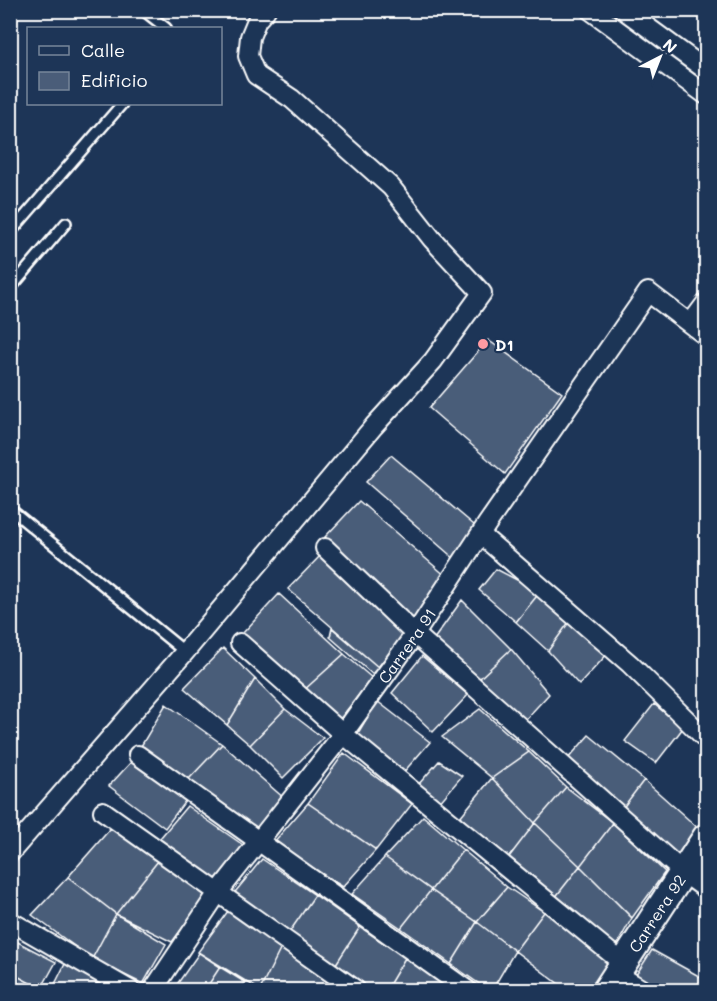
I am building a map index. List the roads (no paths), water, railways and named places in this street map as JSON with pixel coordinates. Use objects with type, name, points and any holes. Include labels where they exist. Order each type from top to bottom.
[{"type":"street","points":[[10,853],[185,652],[374,426],[433,361],[482,293],[432,239],[391,187],[292,99],[256,75],[248,56],[250,37],[257,20],[266,10]]},
{"type":"street","points":[[590,10],[706,95]]},
{"type":"street","points":[[624,10],[706,70]]},
{"type":"street","name":"Carrera 91","points":[[153,990],[218,894],[343,734],[415,634],[648,291],[691,323]]},
{"type":"street","points":[[706,303],[691,323],[706,336]]},
{"type":"street","points":[[481,535],[630,664],[706,739]]},
{"type":"street","points":[[325,548],[415,634],[684,873],[706,889]]},
{"type":"street","points":[[240,643],[616,976],[642,990]]},
{"type":"street","points":[[138,755],[467,990]]},
{"type":"street","points":[[103,811],[356,990]]},
{"type":"street","name":"Carrera 92","points":[[616,976],[706,837]]},
{"type":"street","points":[[10,921],[130,990]]},
{"type":"lane","points":[[143,10],[165,27]]},
{"type":"lane","points":[[10,232],[121,105]]},
{"type":"lane","points":[[10,289],[66,223]]},
{"type":"lane","points":[[10,509],[185,652]]},
{"type":"place","name":"D1","points":[[483,344]]}]
